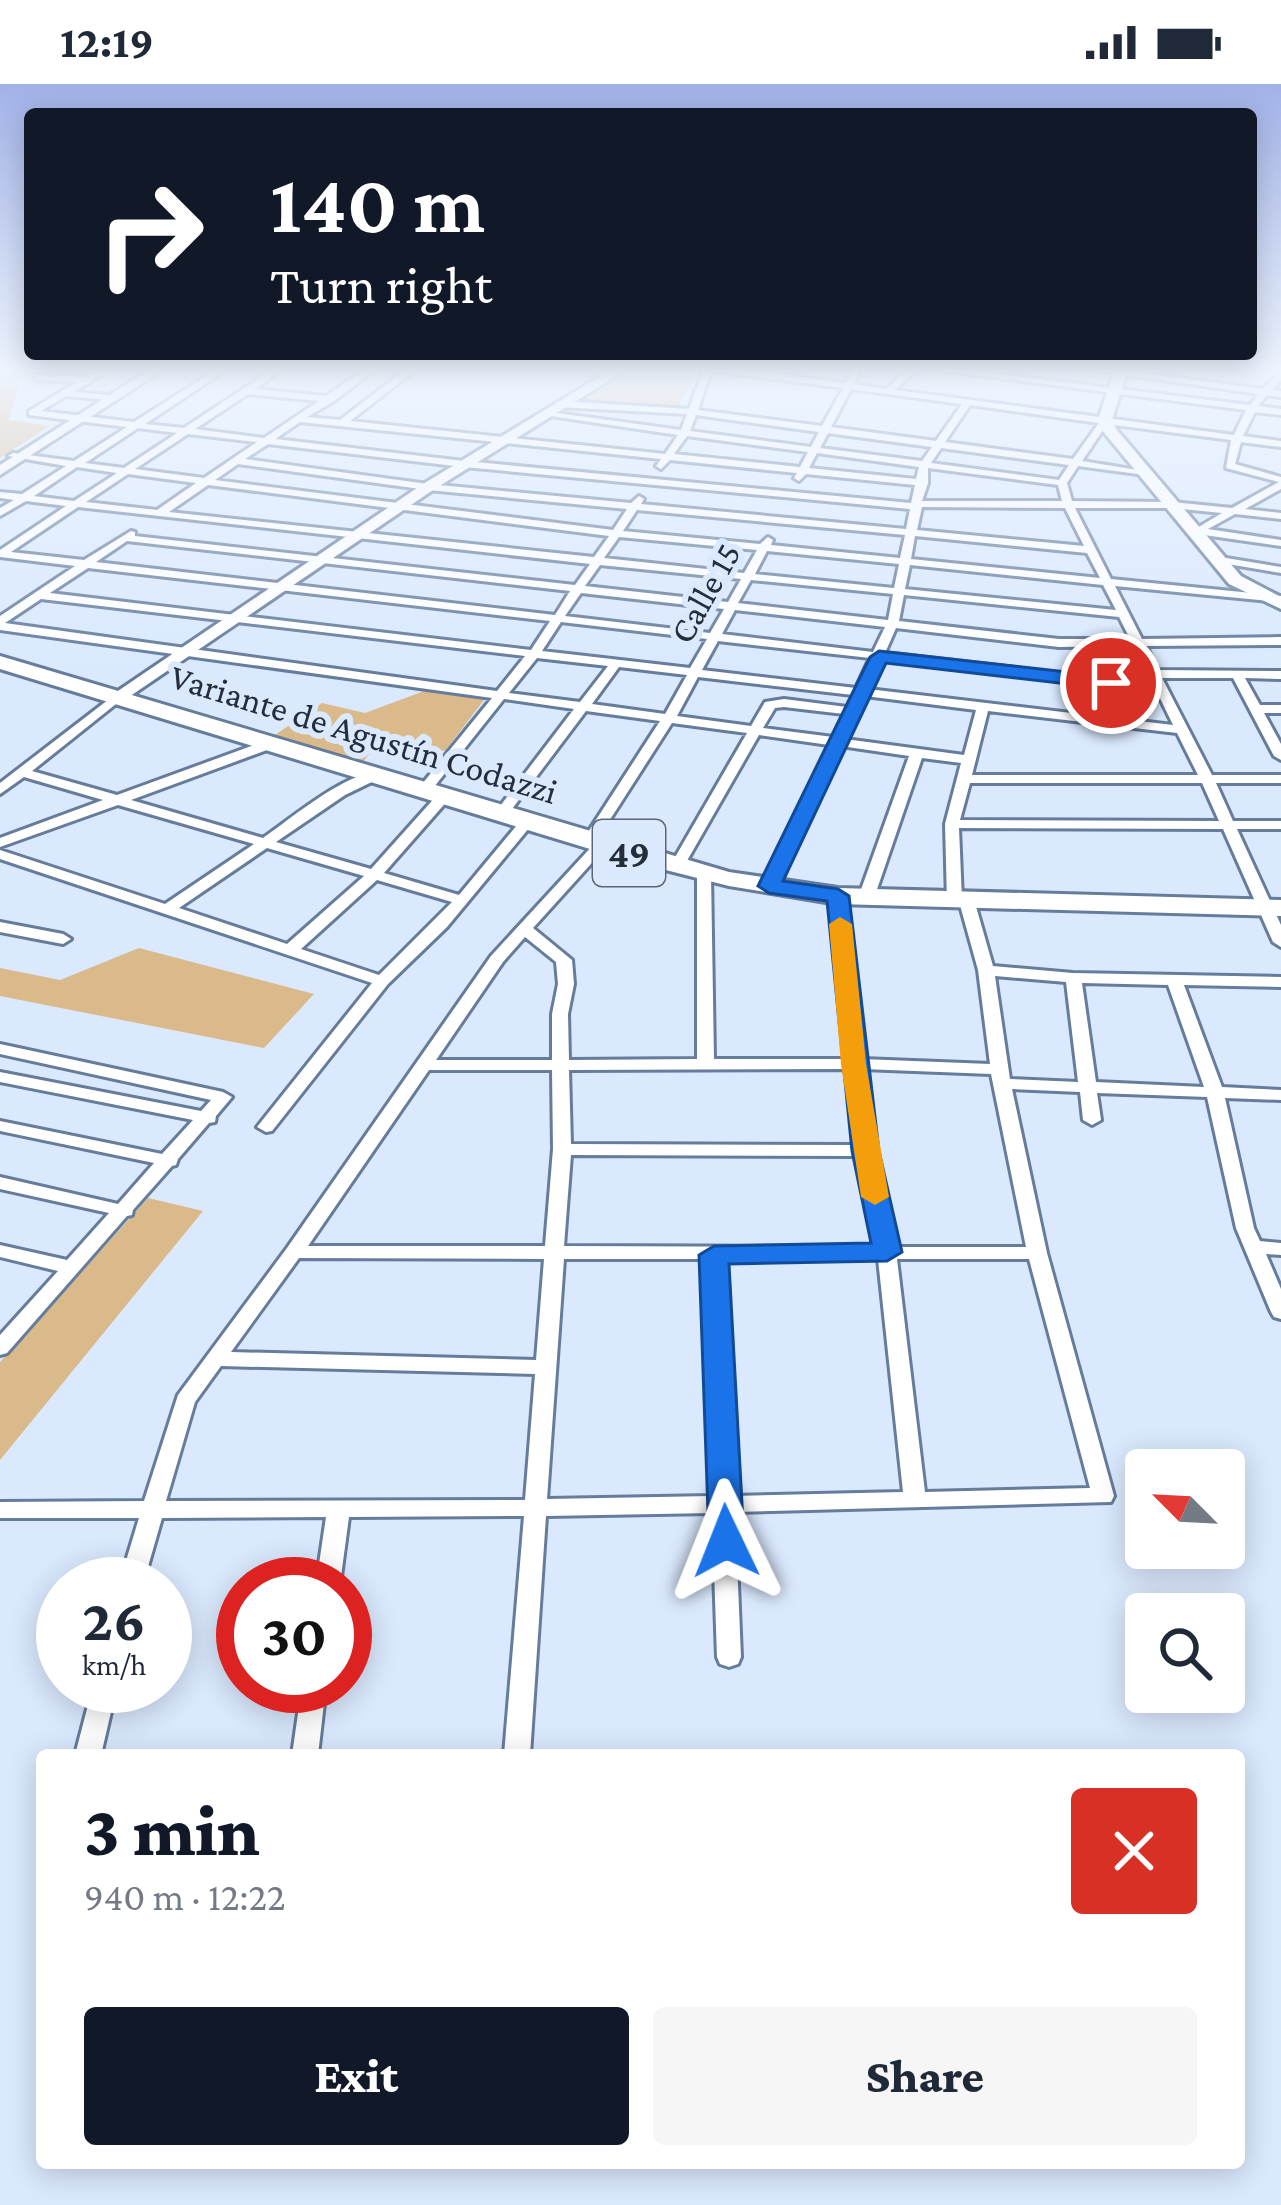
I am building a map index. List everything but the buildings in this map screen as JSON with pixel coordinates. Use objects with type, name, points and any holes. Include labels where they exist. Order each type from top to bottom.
[{"type":"main road","points":[[1141,467],[1235,580],[1276,600]]},
{"type":"main road","name":"Variante de Agustín Codazzi","points":[[0,662],[704,874],[866,898],[1273,908]]},
{"type":"street","points":[[0,513],[71,467]]},
{"type":"street","points":[[87,467],[617,533],[1276,600]]},
{"type":"street","points":[[1,554],[136,467]]},
{"type":"street","points":[[0,624],[226,467]]},
{"type":"street","points":[[279,467],[633,508],[1092,550]]},
{"type":"street","points":[[0,790],[117,697],[459,467]]},
{"type":"street","points":[[493,467],[917,506],[1172,505],[1281,516]]},
{"type":"street","points":[[290,950],[372,877],[499,693],[535,652],[600,560],[660,467]]},
{"type":"street","points":[[745,467],[922,483]]},
{"type":"street","name":"Calle 15","points":[[137,1557],[185,1400],[497,959],[596,842],[780,521],[805,467]]},
{"type":"street","points":[[769,886],[893,623],[903,592],[924,467]]},
{"type":"street","points":[[939,467],[1062,483]]},
{"type":"street","points":[[1062,483],[1073,467]]},
{"type":"street","points":[[1101,467],[1145,472]]},
{"type":"street","points":[[1231,467],[1281,483]]},
{"type":"street","points":[[1062,483],[1155,681],[1273,908],[1281,942]]},
{"type":"street","points":[[1197,531],[1281,483]]},
{"type":"street","points":[[0,495],[359,537],[1122,614]]},
{"type":"street","points":[[1197,531],[1281,543]]},
{"type":"street","points":[[125,538],[1059,643],[1281,641]]},
{"type":"street","points":[[1,554],[80,567],[879,657],[1155,681],[1281,675]]},
{"type":"street","points":[[1220,560],[1281,570]]},
{"type":"street","points":[[37,595],[1182,730]]},
{"type":"street","points":[[0,624],[969,760]]},
{"type":"street","points":[[501,814],[616,662]]},
{"type":"street","points":[[1237,675],[1281,756]]},
{"type":"street","points":[[677,866],[754,729],[774,703],[850,711]]},
{"type":"street","points":[[0,1510],[538,1508],[1103,1496],[1037,1253],[986,970],[962,902],[952,824],[983,707]]},
{"type":"street","points":[[1255,709],[1281,709]]},
{"type":"street","points":[[0,843],[50,829],[273,743]]},
{"type":"street","points":[[866,898],[917,753]]},
{"type":"street","points":[[21,772],[461,899]]},
{"type":"street","points":[[168,909],[340,792],[377,774]]},
{"type":"street","points":[[962,778],[1281,778]]},
{"type":"street","points":[[266,1127],[382,981],[442,924],[527,822]]},
{"type":"street","points":[[952,824],[1281,824]]},
{"type":"street","points":[[0,854],[382,981]]},
{"type":"street","points":[[704,874],[706,1063]]},
{"type":"street","points":[[838,896],[854,1064],[887,1252],[915,1498]]},
{"type":"street","points":[[0,927],[63,939]]},
{"type":"street","points":[[518,1749],[562,1149],[563,1062],[564,960],[526,930]]},
{"type":"street","points":[[986,970],[1073,978],[1281,982]]},
{"type":"street","points":[[1073,978],[1092,1120]]},
{"type":"street","points":[[1174,980],[1215,1093],[1253,1247],[1281,1312]]},
{"type":"street","points":[[0,1049],[223,1097],[221,1105],[3,1341]]},
{"type":"street","points":[[424,1065],[854,1064],[1087,1087],[1281,1095]]},
{"type":"street","points":[[0,1077],[209,1118]]},
{"type":"street","points":[[0,1126],[170,1161]]},
{"type":"street","points":[[562,1149],[866,1151]]},
{"type":"street","points":[[0,1183],[124,1211]]},
{"type":"street","points":[[1253,1247],[1281,1250]]},
{"type":"street","points":[[0,1251],[73,1268]]},
{"type":"street","points":[[294,1252],[1037,1253]]},
{"type":"street","points":[[714,1255],[729,1657]]},
{"type":"street","points":[[217,1359],[543,1367]]},
{"type":"street","points":[[332,1557],[339,1508]]},
{"type":"street","points":[[89,1749],[98,1713]]},
{"type":"street","points":[[305,1749],[310,1713]]},
{"type":"shaded area","points":[[435,687],[487,696],[445,751],[379,742],[362,763],[275,735],[322,703],[365,713]]},
{"type":"shaded area","points":[[139,948],[314,994],[264,1048],[0,996],[0,968],[60,980]]},
{"type":"shaded area","points":[[148,1198],[203,1211],[0,1460],[0,1362]]},
{"type":"slow traffic","points":[[840,924],[854,1064],[875,1197]]},
{"type":"route","points":[[726,1541],[714,1255],[887,1252],[854,1064],[838,896],[769,886],[879,657],[1111,683]]}]
